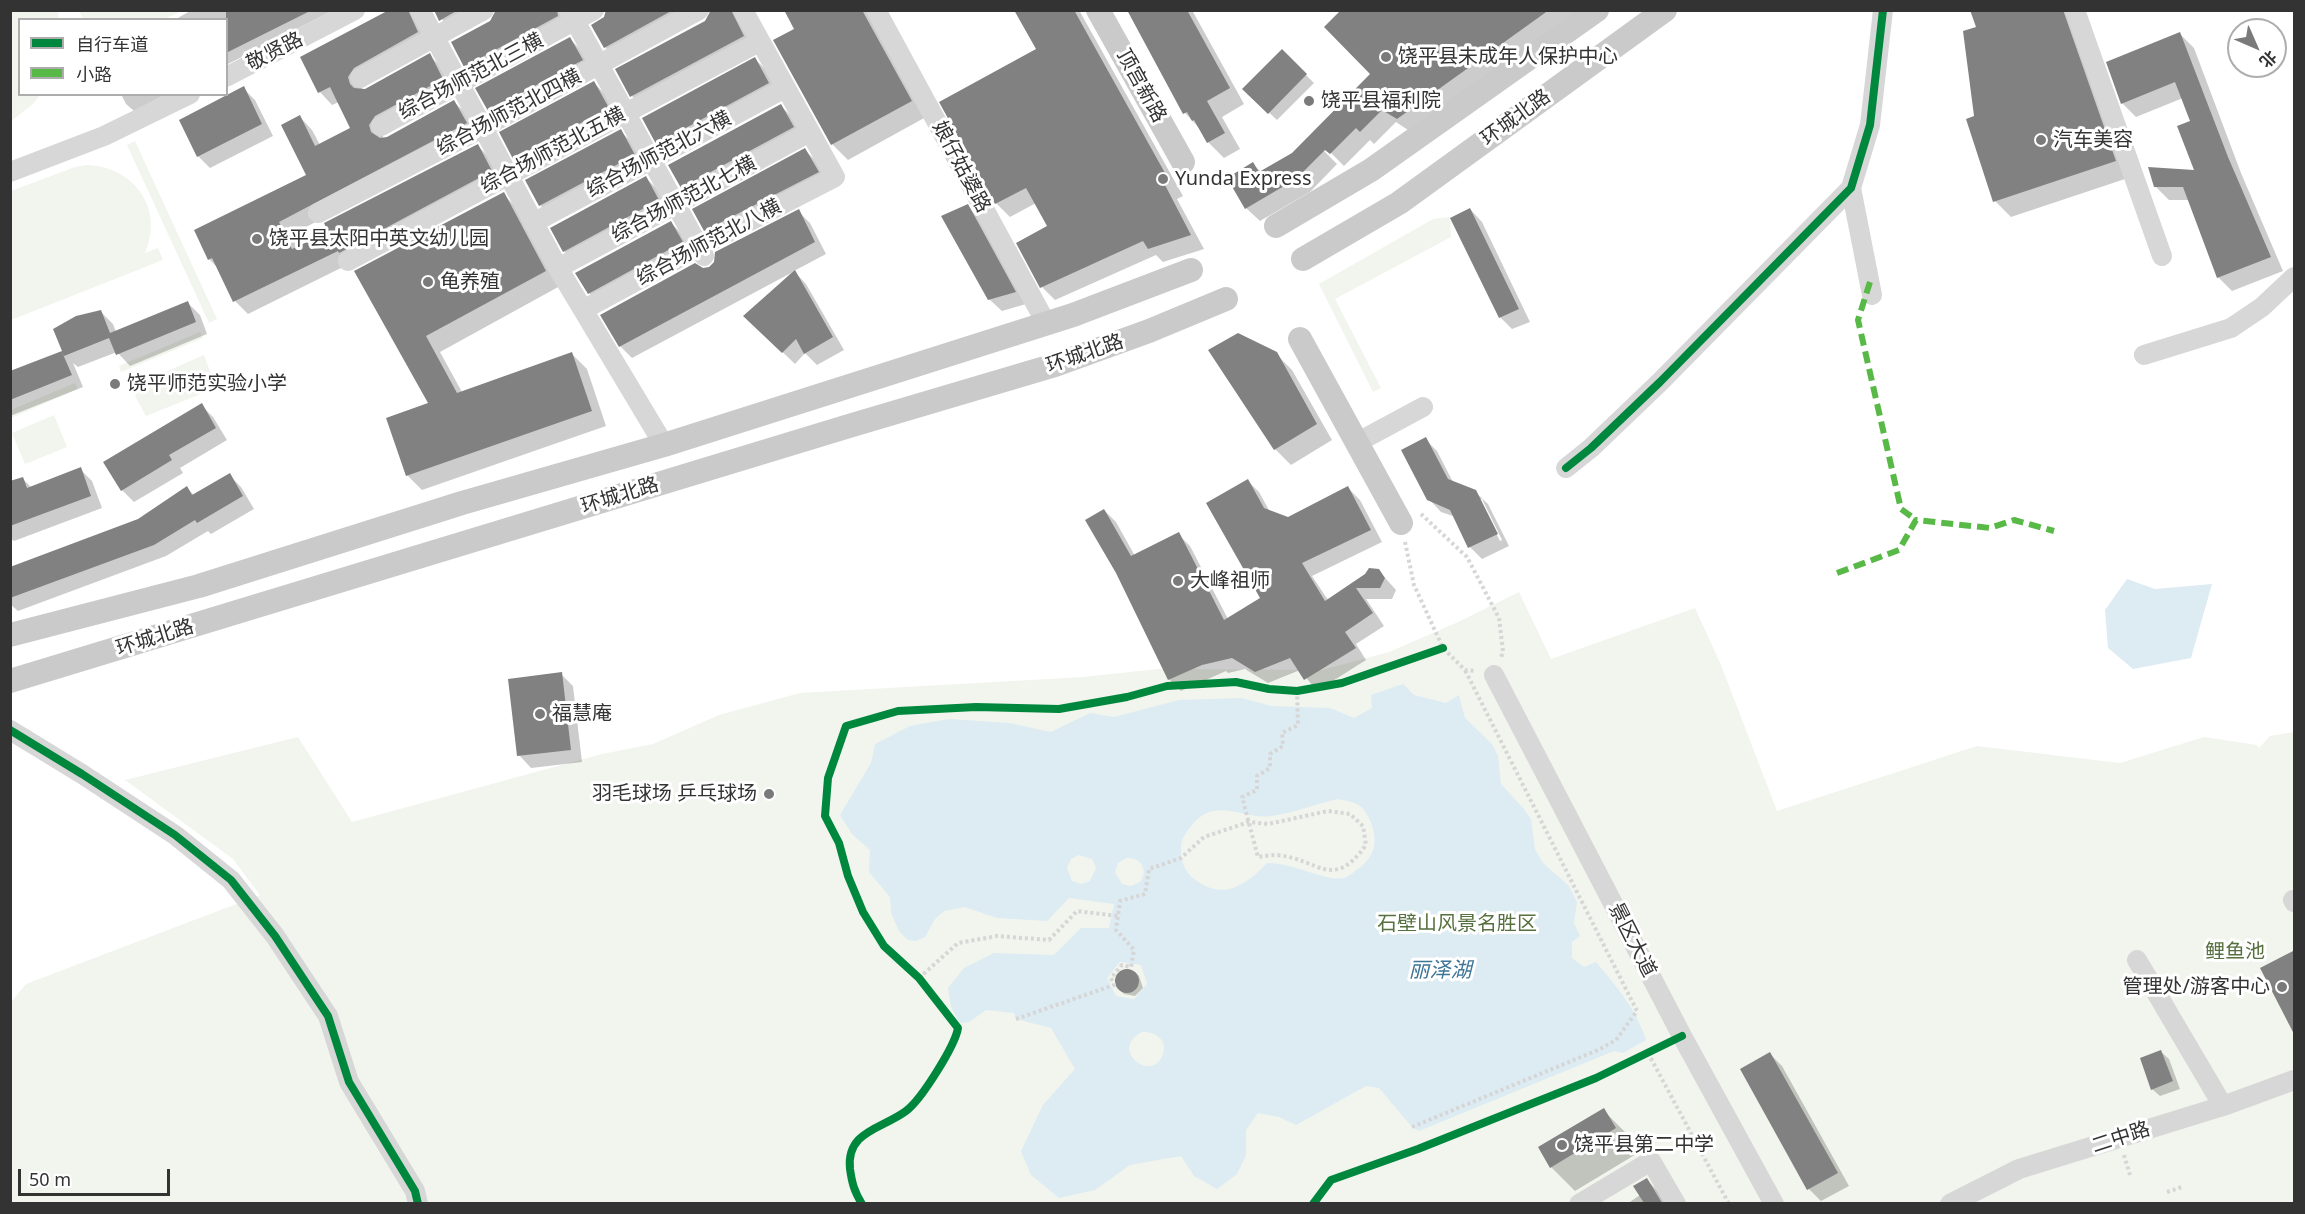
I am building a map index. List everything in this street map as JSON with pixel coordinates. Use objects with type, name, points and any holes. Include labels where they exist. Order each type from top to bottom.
[{"type":"main road","name":"顶宫新路","points":[[1098,10],[1183,162]]},
{"type":"main road","name":"环城北路","points":[[1276,226],[1371,171],[1597,10]]},
{"type":"main road","name":"环城北路","points":[[1303,259],[1399,203],[1665,10]]},
{"type":"main road","name":"环城北路","points":[[10,635],[199,586],[462,503],[664,445],[1046,323],[1151,287],[1191,270]]},
{"type":"main road","name":"环城北路","points":[[10,681],[1055,365],[1149,331],[1226,299]]},
{"type":"main road","points":[[1300,339],[1358,442],[1411,519]]},
{"type":"street","name":"敬贤路","points":[[228,76],[355,10]]},
{"type":"street","points":[[420,10],[558,268],[664,445]]},
{"type":"street","points":[[360,78],[484,10]]},
{"type":"street","name":"综合场师范北三横","points":[[381,126],[572,16],[594,10]]},
{"type":"street","name":"综合场师范北四横","points":[[318,213],[484,127],[699,10]]},
{"type":"street","points":[[743,10],[810,132]]},
{"type":"street","name":"娘仔姑婆路","points":[[876,10],[1046,323]]},
{"type":"street","points":[[1566,468],[1592,448],[1660,382],[1851,188],[1870,125],[1883,10]]},
{"type":"street","points":[[2074,10],[2162,256]]},
{"type":"street","points":[[572,16],[702,253]]},
{"type":"street","name":"综合场师范北五横","points":[[348,261],[759,42]]},
{"type":"street","name":"综合场师范北六横","points":[[534,223],[785,88]]},
{"type":"street","points":[[10,172],[104,136],[186,96]]},
{"type":"street","name":"综合场师范北八横","points":[[583,310],[702,253],[835,177],[810,132]]},
{"type":"street","name":"综合场师范北七横","points":[[558,268],[810,132]]},
{"type":"street","points":[[1851,188],[1872,295]]},
{"type":"street","points":[[2144,355],[2231,328],[2262,307],[2295,277]]},
{"type":"street","points":[[1358,442],[1423,407]]},
{"type":"street","name":"景区大道","points":[[1494,675],[1682,1036],[1774,1203]]},
{"type":"street","points":[[10,730],[175,835],[231,880],[275,936],[328,1016],[349,1082],[415,1191],[418,1203]]},
{"type":"street","points":[[2138,960],[2223,1106]]},
{"type":"street","name":"二中路","points":[[1950,1203],[2019,1169],[2223,1106],[2295,1080]]},
{"type":"street","points":[[1580,1203],[1651,1161],[1676,1203]]},
{"type":"path","points":[[1411,519],[1414,585],[1443,648],[1465,670],[1637,1011],[1616,1040],[1598,1050],[1412,1127]]},
{"type":"path","points":[[1411,519],[1467,557],[1499,618],[1503,651],[1494,675],[1465,670]]},
{"type":"path","points":[[1432,652],[1443,648]]},
{"type":"path","points":[[1287,690],[1308,689]]},
{"type":"path","points":[[1016,1019],[1114,985],[1111,978],[1122,965],[1131,968],[1134,950],[1116,930],[1120,901],[1145,894],[1149,869],[1181,858],[1204,837],[1249,822],[1268,824],[1328,811],[1350,814],[1363,826],[1366,845],[1355,861],[1336,871],[1319,869],[1277,855],[1258,857],[1249,822],[1242,797],[1257,790],[1257,776],[1270,768],[1270,754],[1283,746],[1282,733],[1298,725],[1297,691]]},
{"type":"path","points":[[919,978],[958,943],[997,936],[1049,940],[1077,911],[1118,916]]},
{"type":"path","points":[[912,971],[926,987]]},
{"type":"path","points":[[1637,1058],[1682,1036]]},
{"type":"path","points":[[1648,1053],[1729,1203]]},
{"type":"path","points":[[2167,1192],[2182,1187]]},
{"type":"green space","points":[[10,11],[58,11],[59,18],[18,18],[18,96],[39,96],[33,104],[11,121]]},
{"type":"green space","points":[[79,11],[182,11],[166,18],[82,18]]},
{"type":"green space","points":[[135,141],[217,319],[209,323],[127,145]]},
{"type":"green space","points":[[86,165],[103,167],[118,173],[131,181],[141,192],[148,206],[151,220],[150,236],[145,253],[158,248],[163,260],[11,320],[11,191]]},
{"type":"green space","points":[[1450,217],[1451,237],[1335,299],[1381,388],[1373,392],[1319,284],[1433,219]]},
{"type":"green space","points":[[200,332],[203,338],[121,372],[119,366]]},
{"type":"green space","points":[[204,355],[216,388],[146,416],[135,396],[149,379]]},
{"type":"green space","points":[[75,383],[78,389],[11,418],[11,410]]},
{"type":"green space","points":[[54,415],[67,447],[25,464],[12,433]]},
{"type":"green space","name":"石壁山风景名胜区","points":[[1519,592],[1551,659],[1695,608],[1721,665],[1777,811],[1977,746],[2120,763],[2204,737],[2257,745],[2259,748],[2270,736],[2294,732],[2294,1203],[11,1204],[11,1002],[26,984],[260,895],[233,859],[125,780],[298,737],[352,822],[602,754],[653,744],[719,715],[800,693],[1083,677],[1158,669],[1322,670],[1389,652]]},
{"type":"water","points":[[2127,579],[2155,589],[2212,584],[2191,658],[2133,669],[2108,648],[2105,610]]},
{"type":"water","name":"丽泽湖","points":[[1403,684],[1414,695],[1446,703],[1459,695],[1465,718],[1492,744],[1498,756],[1501,784],[1531,819],[1535,849],[1543,863],[1569,886],[1577,902],[1574,923],[1580,936],[1572,942],[1572,958],[1584,967],[1596,962],[1631,1008],[1646,1040],[1623,1053],[1614,1051],[1419,1131],[1412,1127],[1379,1088],[1366,1086],[1296,1125],[1279,1117],[1258,1113],[1246,1130],[1246,1155],[1237,1174],[1217,1189],[1194,1176],[1181,1156],[1130,1165],[1095,1190],[1059,1198],[1031,1175],[1021,1151],[1043,1105],[1075,1069],[1051,1028],[1016,1019],[1014,1013],[986,1010],[969,1022],[960,1023],[951,1007],[948,988],[964,968],[994,953],[1054,955],[1081,928],[1109,928],[1114,904],[1069,898],[1047,921],[997,918],[965,907],[944,911],[935,919],[925,937],[916,941],[908,940],[899,931],[891,913],[890,897],[869,872],[870,850],[852,834],[840,815],[871,763],[875,744],[910,726],[949,719],[1009,723],[1051,732],[1090,713],[1114,717],[1179,700],[1242,698],[1271,706],[1330,708],[1354,718],[1372,708],[1371,695]],"holes":[[[1338,799],[1352,802],[1360,806],[1368,815],[1375,841],[1372,853],[1361,867],[1350,875],[1337,878],[1287,865],[1267,863],[1253,877],[1237,887],[1219,890],[1200,883],[1188,873],[1181,856],[1183,837],[1200,817],[1219,810],[1261,816],[1288,813]],[[1079,855],[1092,859],[1096,868],[1090,881],[1081,884],[1072,881],[1067,868],[1071,859]],[[1126,858],[1139,862],[1144,873],[1140,882],[1131,886],[1122,884],[1115,872],[1118,863]],[[1120,962],[1141,965],[1147,984],[1134,999],[1116,996],[1107,978]],[[1142,1032],[1156,1035],[1164,1045],[1163,1054],[1158,1063],[1150,1066],[1136,1061],[1129,1047],[1133,1039]]]},
{"type":"building","points":[[226,10],[312,10],[228,52],[228,18],[226,18]]},
{"type":"building","points":[[389,10],[408,10],[418,32],[354,68],[348,77],[350,84],[354,88],[365,89],[430,53],[443,79],[375,116],[369,125],[371,132],[380,138],[387,137],[454,100],[467,123],[279,222],[292,249],[328,232],[324,223],[478,144],[492,171],[339,253],[338,251],[233,302],[212,258],[208,260],[194,230],[306,175],[281,125],[300,115],[315,146],[350,128],[330,87],[318,93],[300,57]]},
{"type":"building","points":[[434,10],[458,10],[439,21]]},
{"type":"building","points":[[496,10],[557,10],[558,16],[464,67],[451,42],[490,21]]},
{"type":"building","points":[[606,10],[673,10],[604,48],[591,25],[604,17]]},
{"type":"building","points":[[711,10],[731,10],[744,36],[630,97],[615,69],[705,21]]},
{"type":"building","points":[[784,10],[862,10],[912,101],[831,145],[773,40],[794,29]]},
{"type":"building","points":[[1014,10],[1074,10],[1170,182],[1165,185],[1191,235],[1148,249],[1143,241],[1040,288],[1016,243],[1047,226],[1026,188],[995,204],[939,102],[1036,49]]},
{"type":"building","points":[[1127,10],[1187,10],[1230,88],[1207,101],[1225,133],[1207,143],[1194,120],[1192,121],[1187,112],[1183,114]]},
{"type":"building","points":[[1341,10],[1549,10],[1397,119],[1382,110],[1360,132],[1356,128],[1330,154],[1325,150],[1296,179],[1245,209],[1227,178],[1253,162],[1259,172],[1292,153],[1370,74],[1324,27]]},
{"type":"building","points":[[1970,10],[2063,10],[2116,161],[1993,202],[1966,119],[1974,116],[1963,31],[1976,27]]},
{"type":"building","points":[[2180,32],[2228,157],[2271,257],[2217,278],[2183,187],[2154,187],[2148,167],[2194,170],[2177,126],[2190,121],[2175,82],[2121,104],[2106,62]]},
{"type":"building","points":[[570,37],[583,60],[488,111],[475,88]]},
{"type":"building","points":[[1282,49],[1307,74],[1268,114],[1242,89]]},
{"type":"building","points":[[755,57],[769,83],[656,144],[642,118]]},
{"type":"building","points":[[594,81],[609,108],[513,159],[499,132]]},
{"type":"building","points":[[244,86],[262,124],[197,157],[179,120]]},
{"type":"building","points":[[781,104],[794,127],[681,188],[668,165]]},
{"type":"building","points":[[621,129],[635,155],[539,206],[525,180]]},
{"type":"building","points":[[805,148],[819,172],[704,231],[692,209]]},
{"type":"building","points":[[646,176],[659,200],[563,252],[550,228]]},
{"type":"building","points":[[504,192],[546,271],[426,336],[457,393],[572,352],[592,411],[406,476],[386,418],[428,403],[354,271]]},
{"type":"building","points":[[968,204],[1016,292],[988,300],[941,216]]},
{"type":"building","points":[[1470,208],[1519,309],[1499,318],[1450,218]]},
{"type":"building","points":[[799,209],[815,242],[619,347],[600,315],[695,263],[703,268],[709,267],[714,262],[715,252]]},
{"type":"building","points":[[671,221],[683,242],[588,294],[575,273]]},
{"type":"building","points":[[795,270],[833,337],[804,354],[796,339],[782,353],[743,316]]},
{"type":"building","points":[[188,301],[196,322],[116,355],[109,338],[64,356],[62,352],[72,375],[10,400],[10,371],[62,351],[53,329],[76,316],[101,310],[110,333]]},
{"type":"building","points":[[1238,333],[1277,352],[1317,424],[1274,450],[1208,350]]},
{"type":"building","points":[[202,403],[216,428],[169,455],[172,460],[121,491],[103,462]]},
{"type":"building","points":[[1426,437],[1448,479],[1476,490],[1498,534],[1468,548],[1450,510],[1427,500],[1401,450]]},
{"type":"building","points":[[81,467],[91,496],[10,526],[10,481],[23,477],[27,488]]},
{"type":"building","points":[[230,473],[243,496],[197,523],[195,520],[154,545],[10,598],[10,567],[138,519],[187,486],[192,495]]},
{"type":"building","name":"大峰祖师","points":[[1248,479],[1264,508],[1288,517],[1348,486],[1371,530],[1302,563],[1325,601],[1365,574],[1369,568],[1379,569],[1385,578],[1380,588],[1356,588],[1373,613],[1345,632],[1356,648],[1304,680],[1290,658],[1255,672],[1232,658],[1202,665],[1168,680],[1116,573],[1085,520],[1104,509],[1131,556],[1179,532],[1224,620],[1260,598],[1206,503]]},
{"type":"building","name":"福慧庵","points":[[562,672],[571,750],[517,756],[508,679]]},
{"type":"building","name":"管理处/游客中心","points":[[2295,950],[2295,1036],[2260,968]]},
{"type":"building","points":[[1127,969],[1132,970],[1138,976],[1138,986],[1132,992],[1127,993],[1122,992],[1116,986],[1115,981],[1116,976],[1122,970]]},
{"type":"building","points":[[2161,1050],[2173,1081],[2151,1090],[2140,1058]]},
{"type":"building","points":[[1770,1052],[1838,1173],[1807,1190],[1740,1069]]},
{"type":"building","points":[[1604,1108],[1616,1128],[1550,1168],[1538,1147]]},
{"type":"building","points":[[1647,1178],[1662,1203],[1644,1203],[1633,1186]]},
{"type":"marked path","points":[[1870,282],[1858,320],[1901,509],[1916,520]]},
{"type":"marked path","points":[[1837,573],[1899,550],[1916,520],[1990,528],[2014,520],[2054,531]]},
{"type":"cycle path","points":[[1566,468],[1591,448],[1660,382],[1851,188],[1870,125],[1883,10]]},
{"type":"cycle path","points":[[862,1204],[854,1187],[850,1169],[850,1156],[854,1146],[867,1133],[897,1117],[912,1105],[944,1059],[958,1028],[919,978],[884,946],[863,912],[848,876],[839,843],[825,816],[828,778],[846,726],[898,711],[976,707],[1059,709],[1127,697],[1167,686],[1236,682],[1269,689],[1297,691],[1342,683],[1443,648]]},
{"type":"cycle path","points":[[10,730],[175,835],[231,880],[275,936],[328,1016],[349,1082],[415,1191],[418,1204]]},
{"type":"cycle path","points":[[1313,1204],[1331,1180],[1418,1149],[1596,1078],[1682,1036]]},
{"type":"place","name":"饶平县未成年人保护中心","points":[[1386,57]]},
{"type":"place","name":"饶平县福利院","points":[[1309,101]]},
{"type":"place","name":"汽车美容","points":[[2041,140]]},
{"type":"place","name":"Yunda Express","points":[[1163,179]]},
{"type":"place","name":"饶平县太阳中英文幼儿园","points":[[257,239]]},
{"type":"place","name":"龟养殖","points":[[428,282]]},
{"type":"place","name":"饶平师范实验小学","points":[[115,384]]},
{"type":"place","name":"大峰祖师","points":[[1178,581]]},
{"type":"place","name":"福慧庵","points":[[540,714]]},
{"type":"place","name":"羽毛球场 乒乓球场","points":[[769,794]]},
{"type":"place","name":"管理处/游客中心","points":[[2282,987]]},
{"type":"place","name":"饶平县第二中学","points":[[1562,1145]]},
{"type":"park label","name":"鲤鱼池","points":[[2235,952]]}]
